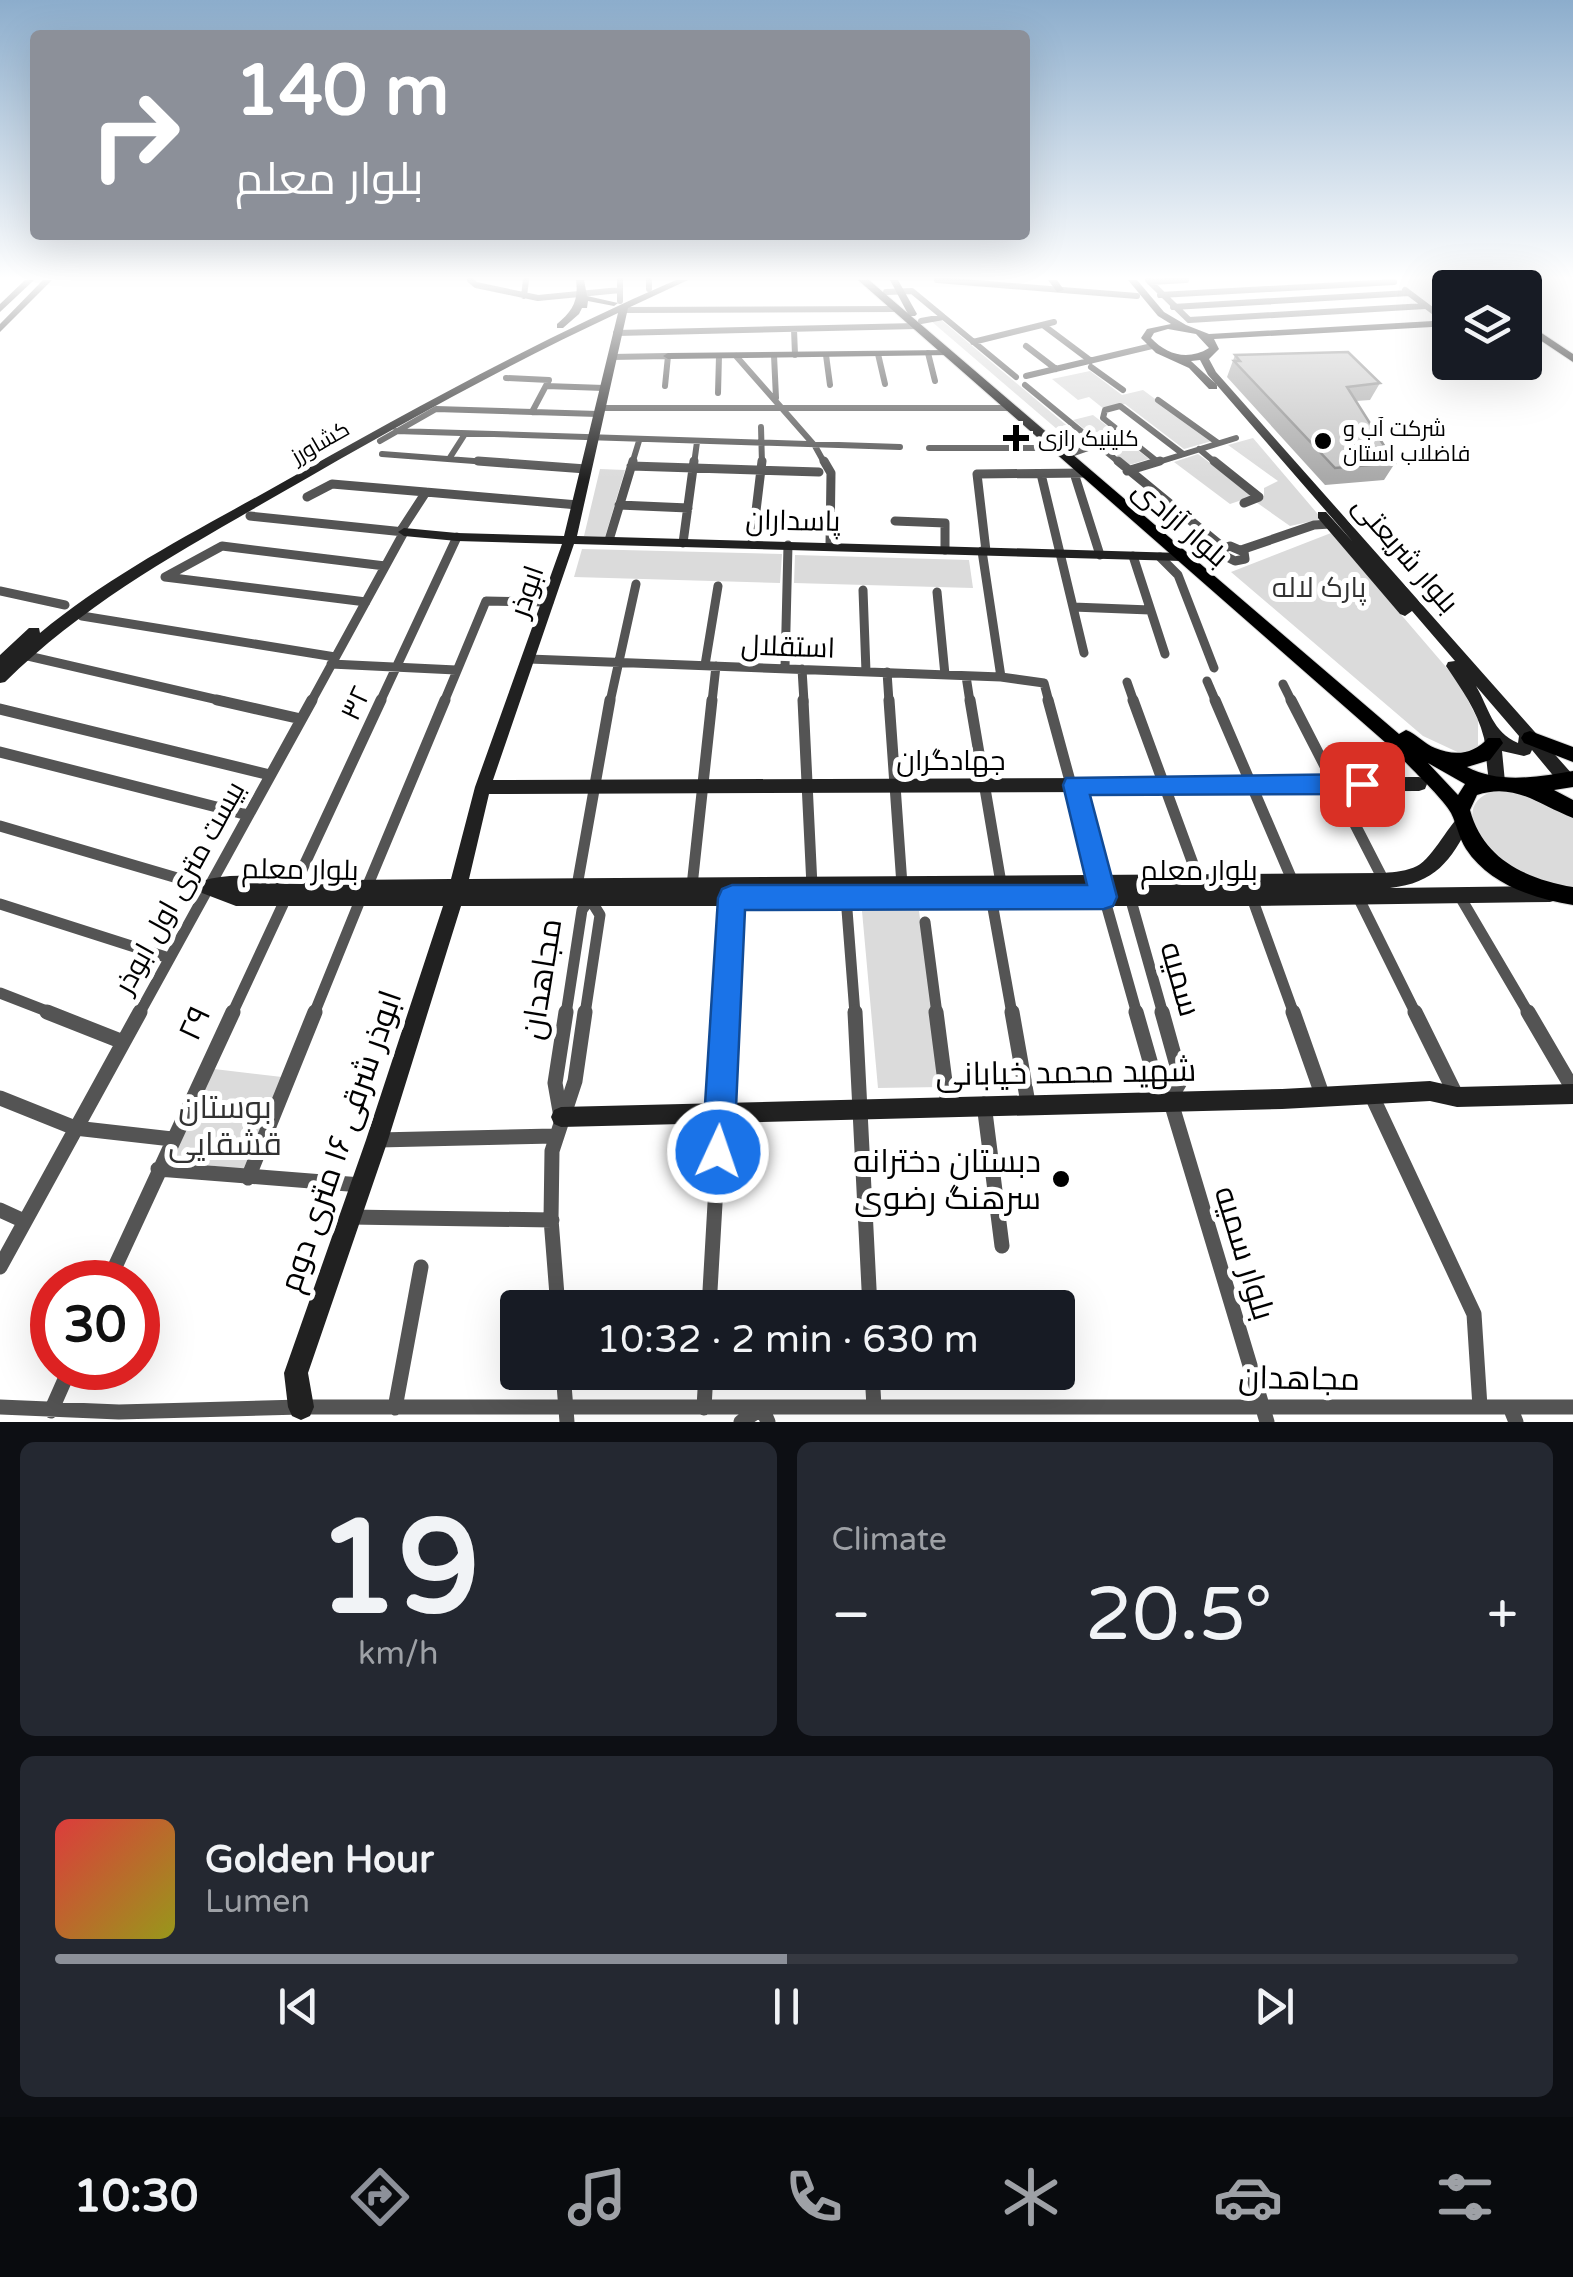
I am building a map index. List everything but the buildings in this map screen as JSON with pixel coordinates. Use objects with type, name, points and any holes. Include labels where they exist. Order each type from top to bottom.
[{"type":"main road","name":"بلوار آزادی","points":[[940,346],[1074,453],[1409,740],[1489,783]]},
{"type":"main road","name":"بلوار آزادی","points":[[945,346],[1079,473],[1400,745],[1461,816],[1468,837],[1495,866],[1523,883],[1568,896]]},
{"type":"main road","points":[[1528,736],[1573,755]]},
{"type":"main road","points":[[1409,740],[1441,756],[1473,762],[1483,758],[1492,737]]},
{"type":"main road","points":[[1461,816],[1463,798],[1489,783],[1523,786],[1571,782]]},
{"type":"main road","points":[[1523,786],[1573,810]]},
{"type":"street","name":"کشاورز","points":[[0,678],[55,626],[112,585],[526,346]]},
{"type":"street","points":[[527,350],[533,346]]},
{"type":"street","name":"کشاورز","points":[[0,663],[66,605],[121,568],[534,346]]},
{"type":"street","name":"ابوذر","points":[[456,892],[483,787],[570,538],[613,346]]},
{"type":"street","points":[[795,346],[795,355]]},
{"type":"street","points":[[979,346],[1016,377],[1028,381],[1097,446],[1224,548],[1241,550],[1314,525],[1330,524]]},
{"type":"street","points":[[1026,346],[1056,369]]},
{"type":"street","points":[[1069,346],[1122,390]]},
{"type":"street","points":[[1028,381],[1155,348],[1174,356],[1205,346]]},
{"type":"street","name":"بلوار شریعتی","points":[[1209,346],[1204,359],[1212,373],[1571,782]]},
{"type":"street","points":[[611,357],[947,353]]},
{"type":"street","points":[[878,354],[884,384]]},
{"type":"street","points":[[928,354],[935,380]]},
{"type":"street","points":[[774,355],[776,399]]},
{"type":"street","points":[[826,355],[830,385]]},
{"type":"street","points":[[665,386],[668,356]]},
{"type":"street","points":[[718,393],[719,356]]},
{"type":"street","points":[[736,356],[815,446],[832,473],[830,546]]},
{"type":"street","name":"بلوار شریعتی","points":[[1174,356],[1202,374],[1473,691],[1492,737],[1489,783]]},
{"type":"street","points":[[1028,381],[1056,369],[1091,364]]},
{"type":"street","points":[[506,378],[604,388]]},
{"type":"street","points":[[532,412],[547,383]]},
{"type":"street","points":[[1158,400],[1218,443]]},
{"type":"street","points":[[380,441],[432,402],[532,412],[1010,408]]},
{"type":"street","points":[[1158,462],[1104,418],[1105,410],[1120,406],[1182,454]]},
{"type":"street","points":[[752,544],[764,444],[760,427]]},
{"type":"street","points":[[396,431],[900,447]]},
{"type":"street","points":[[449,459],[465,434]]},
{"type":"street","points":[[1127,471],[1236,438]]},
{"type":"street","points":[[608,540],[639,441]]},
{"type":"street","points":[[683,543],[697,442]]},
{"type":"street","points":[[1074,453],[1097,446]]},
{"type":"street","points":[[929,448],[1055,448]]},
{"type":"street","points":[[1199,449],[1258,496],[1244,503]]},
{"type":"street","points":[[382,454],[586,469]]},
{"type":"street","points":[[630,466],[819,472]]},
{"type":"street","points":[[1001,676],[977,474],[1079,473],[1100,555]]},
{"type":"street","points":[[1041,474],[1084,653]]},
{"type":"street","points":[[307,497],[332,484],[578,505]]},
{"type":"street","name":"بیست متری اول ابوذر","points":[[0,1267],[426,492]]},
{"type":"street","points":[[619,505],[688,508]]},
{"type":"street","points":[[250,516],[402,532]]},
{"type":"street","points":[[895,521],[945,523],[945,550]]},
{"type":"street","name":"پاسداران","points":[[402,532],[457,537],[1181,557]]},
{"type":"street","name":"۳۲","points":[[290,892],[457,537]]},
{"type":"street","points":[[785,668],[788,545]]},
{"type":"street","points":[[366,602],[165,577],[222,546],[385,566]]},
{"type":"street","points":[[1132,556],[1165,654]]},
{"type":"street","points":[[1160,556],[1178,575],[1214,668]]},
{"type":"street","name":"مجاهدان","points":[[557,1290],[552,1220],[558,1126],[571,1102],[600,916],[587,890],[595,786],[636,584]]},
{"type":"street","points":[[692,886],[718,586]]},
{"type":"street","points":[[863,590],[866,672]]},
{"type":"street","points":[[0,602],[5,592],[66,605]]},
{"type":"street","points":[[937,592],[945,674]]},
{"type":"street","points":[[248,1178],[486,600],[548,602]]},
{"type":"street","points":[[1073,606],[1150,610]]},
{"type":"street","points":[[82,616],[333,661],[456,670]]},
{"type":"street","points":[[28,656],[301,719]]},
{"type":"street","name":"استقلال","points":[[529,659],[1001,676],[1044,683]]},
{"type":"street","points":[[802,669],[812,886]]},
{"type":"street","points":[[887,672],[902,885]]},
{"type":"street","points":[[966,676],[985,785],[996,890],[1028,1103]]},
{"type":"street","points":[[1208,680],[1294,884]]},
{"type":"street","points":[[1127,682],[1200,883]]},
{"type":"street","name":"سمیه","points":[[1044,683],[1154,1075],[1170,1099],[1181,1080],[1127,890]]},
{"type":"street","points":[[1282,684],[1384,881]]},
{"type":"street","points":[[0,709],[270,775]]},
{"type":"street","points":[[1492,737],[1517,750],[1527,748],[1528,736]]},
{"type":"street","points":[[0,752],[248,815]]},
{"type":"street","name":"جهادگران","points":[[483,787],[1419,784]]},
{"type":"street","name":"بلوار معلم","points":[[208,888],[241,883],[290,892],[692,886],[1101,891],[1200,883],[1408,880],[1430,871],[1461,816]]},
{"type":"street","points":[[0,826],[208,888]]},
{"type":"street","name":"بلوار معلم","points":[[587,890],[732,898],[846,897],[902,885],[996,890]]},
{"type":"street","name":"بلوار معلم","points":[[1127,890],[1252,898],[1568,896]]},
{"type":"street","name":"۲۹","points":[[118,1260],[290,892]]},
{"type":"street","name":"ابوذر شرقی ۱۶ متری دوم","points":[[299,1414],[296,1373],[378,1140],[456,892]]},
{"type":"street","points":[[1459,896],[1573,1092]]},
{"type":"street","points":[[846,897],[862,1108],[869,1290]]},
{"type":"street","points":[[1358,897],[1457,1097]]},
{"type":"street","points":[[710,1290],[732,898]]},
{"type":"street","points":[[1252,898],[1323,1097]]},
{"type":"street","points":[[0,904],[169,958]]},
{"type":"street","points":[[925,922],[948,1106]]},
{"type":"street","points":[[0,993],[122,1042]]},
{"type":"street","name":"شهید محمد خیابانی","points":[[558,1126],[720,1112],[1430,1091],[1457,1097],[1573,1092]]},
{"type":"street","points":[[1370,1093],[1474,1314],[1480,1407]]},
{"type":"street","points":[[0,1098],[75,1128],[172,1140]]},
{"type":"street","name":"بلوار سمیه","points":[[1170,1099],[1265,1415]]},
{"type":"street","points":[[984,1104],[1002,1246]]},
{"type":"street","points":[[378,1140],[558,1126]]},
{"type":"street","points":[[158,1169],[362,1185]]},
{"type":"street","points":[[0,1210],[24,1221]]},
{"type":"street","points":[[350,1217],[552,1220]]},
{"type":"street","points":[[394,1408],[421,1267]]},
{"type":"street","points":[[51,1411],[60,1390]]},
{"type":"street","points":[[564,1390],[566,1415]]},
{"type":"street","points":[[704,1408],[705,1390]]},
{"type":"street","points":[[873,1390],[874,1408]]},
{"type":"street","name":"مجاهدان","points":[[0,1407],[299,1414],[394,1408],[566,1415],[704,1408],[765,1415],[874,1408],[903,1415],[1386,1416],[1480,1407],[1513,1414],[1573,1407]]},
{"type":"street","points":[[741,1422],[765,1415]]},
{"type":"green space","points":[[961,346],[973,346],[1090,445],[1079,448]]},
{"type":"green space","points":[[1090,371],[1122,395],[1143,390],[1212,441],[1184,449],[1125,404],[1104,409],[1089,397],[1078,400],[1052,379]]},
{"type":"green space","points":[[1093,415],[1149,459],[1129,465],[1073,420]]},
{"type":"green space","points":[[1253,438],[1322,519],[1290,526],[1256,502],[1264,498],[1264,488],[1278,481],[1228,445]]},
{"type":"green space","points":[[1198,454],[1254,496],[1230,504],[1174,462]]},
{"type":"green space","points":[[600,469],[625,470],[605,537],[584,536]]},
{"type":"green space","name":"پارک لاله","points":[[1331,533],[1458,681],[1478,720],[1478,750],[1466,756],[1423,736],[1231,572]]},
{"type":"green space","points":[[582,549],[782,554],[780,583],[574,577]]},
{"type":"green space","points":[[795,555],[969,560],[973,588],[794,583]]},
{"type":"green space","points":[[1494,791],[1535,798],[1573,818],[1573,887],[1525,876],[1491,852],[1473,818],[1480,798]]},
{"type":"green space","points":[[862,911],[919,911],[942,1087],[878,1088]]},
{"type":"green space","name":"بوستان قشقایی","points":[[214,1069],[282,1077],[243,1170],[172,1160]]},
{"type":"place","name":"کلینیک رازی","points":[[1016,438]]},
{"type":"place","name":"شرکت آب و فاضلاب استان","points":[[1323,441]]},
{"type":"place","name":"دبستان دخترانه سرهنگ رضوی","points":[[1061,1179]]},
{"type":"route","points":[[718,1152],[732,898],[1104,897],[1075,785],[1362,784]]}]
